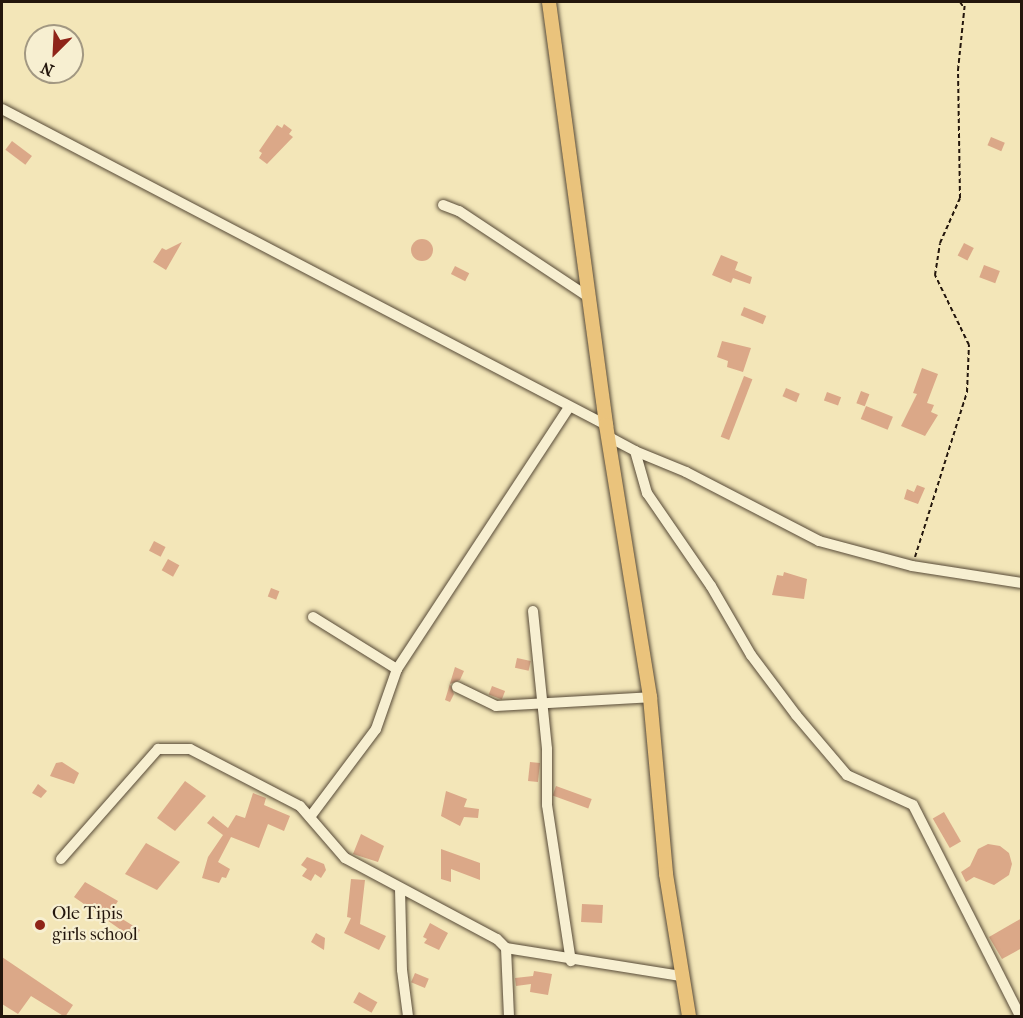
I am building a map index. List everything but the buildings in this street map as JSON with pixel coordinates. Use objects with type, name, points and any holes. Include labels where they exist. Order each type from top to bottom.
[{"type":"main road","points":[[549,2],[608,431],[650,697],[666,874],[689,1017]]},
{"type":"street","points":[[2,109],[228,224],[608,431],[635,452],[686,472],[819,541],[912,566],[1022,583]]},
{"type":"street","points":[[443,205],[459,211],[590,298]]},
{"type":"street","points":[[310,817],[376,729],[397,669],[568,409]]},
{"type":"street","points":[[635,452],[647,494],[711,586],[751,655],[796,715],[847,775],[913,805],[1020,1017]]},
{"type":"street","points":[[533,611],[543,704],[547,805],[571,961]]},
{"type":"street","points":[[313,617],[397,669]]},
{"type":"street","points":[[457,687],[496,706],[650,697]]},
{"type":"street","points":[[61,859],[158,749],[190,749],[300,806],[345,858],[497,939],[506,948],[571,961],[681,976]]},
{"type":"street","points":[[400,889],[402,970],[408,1017]]},
{"type":"street","points":[[506,948],[509,1017]]},
{"type":"path","points":[[960,2],[964,8]]},
{"type":"path","points":[[912,566],[968,392],[969,345],[935,275],[940,243],[960,198],[958,70],[965,2]]},
{"type":"place","name":"Ole Tipis girls school","points":[[40,925]]}]
